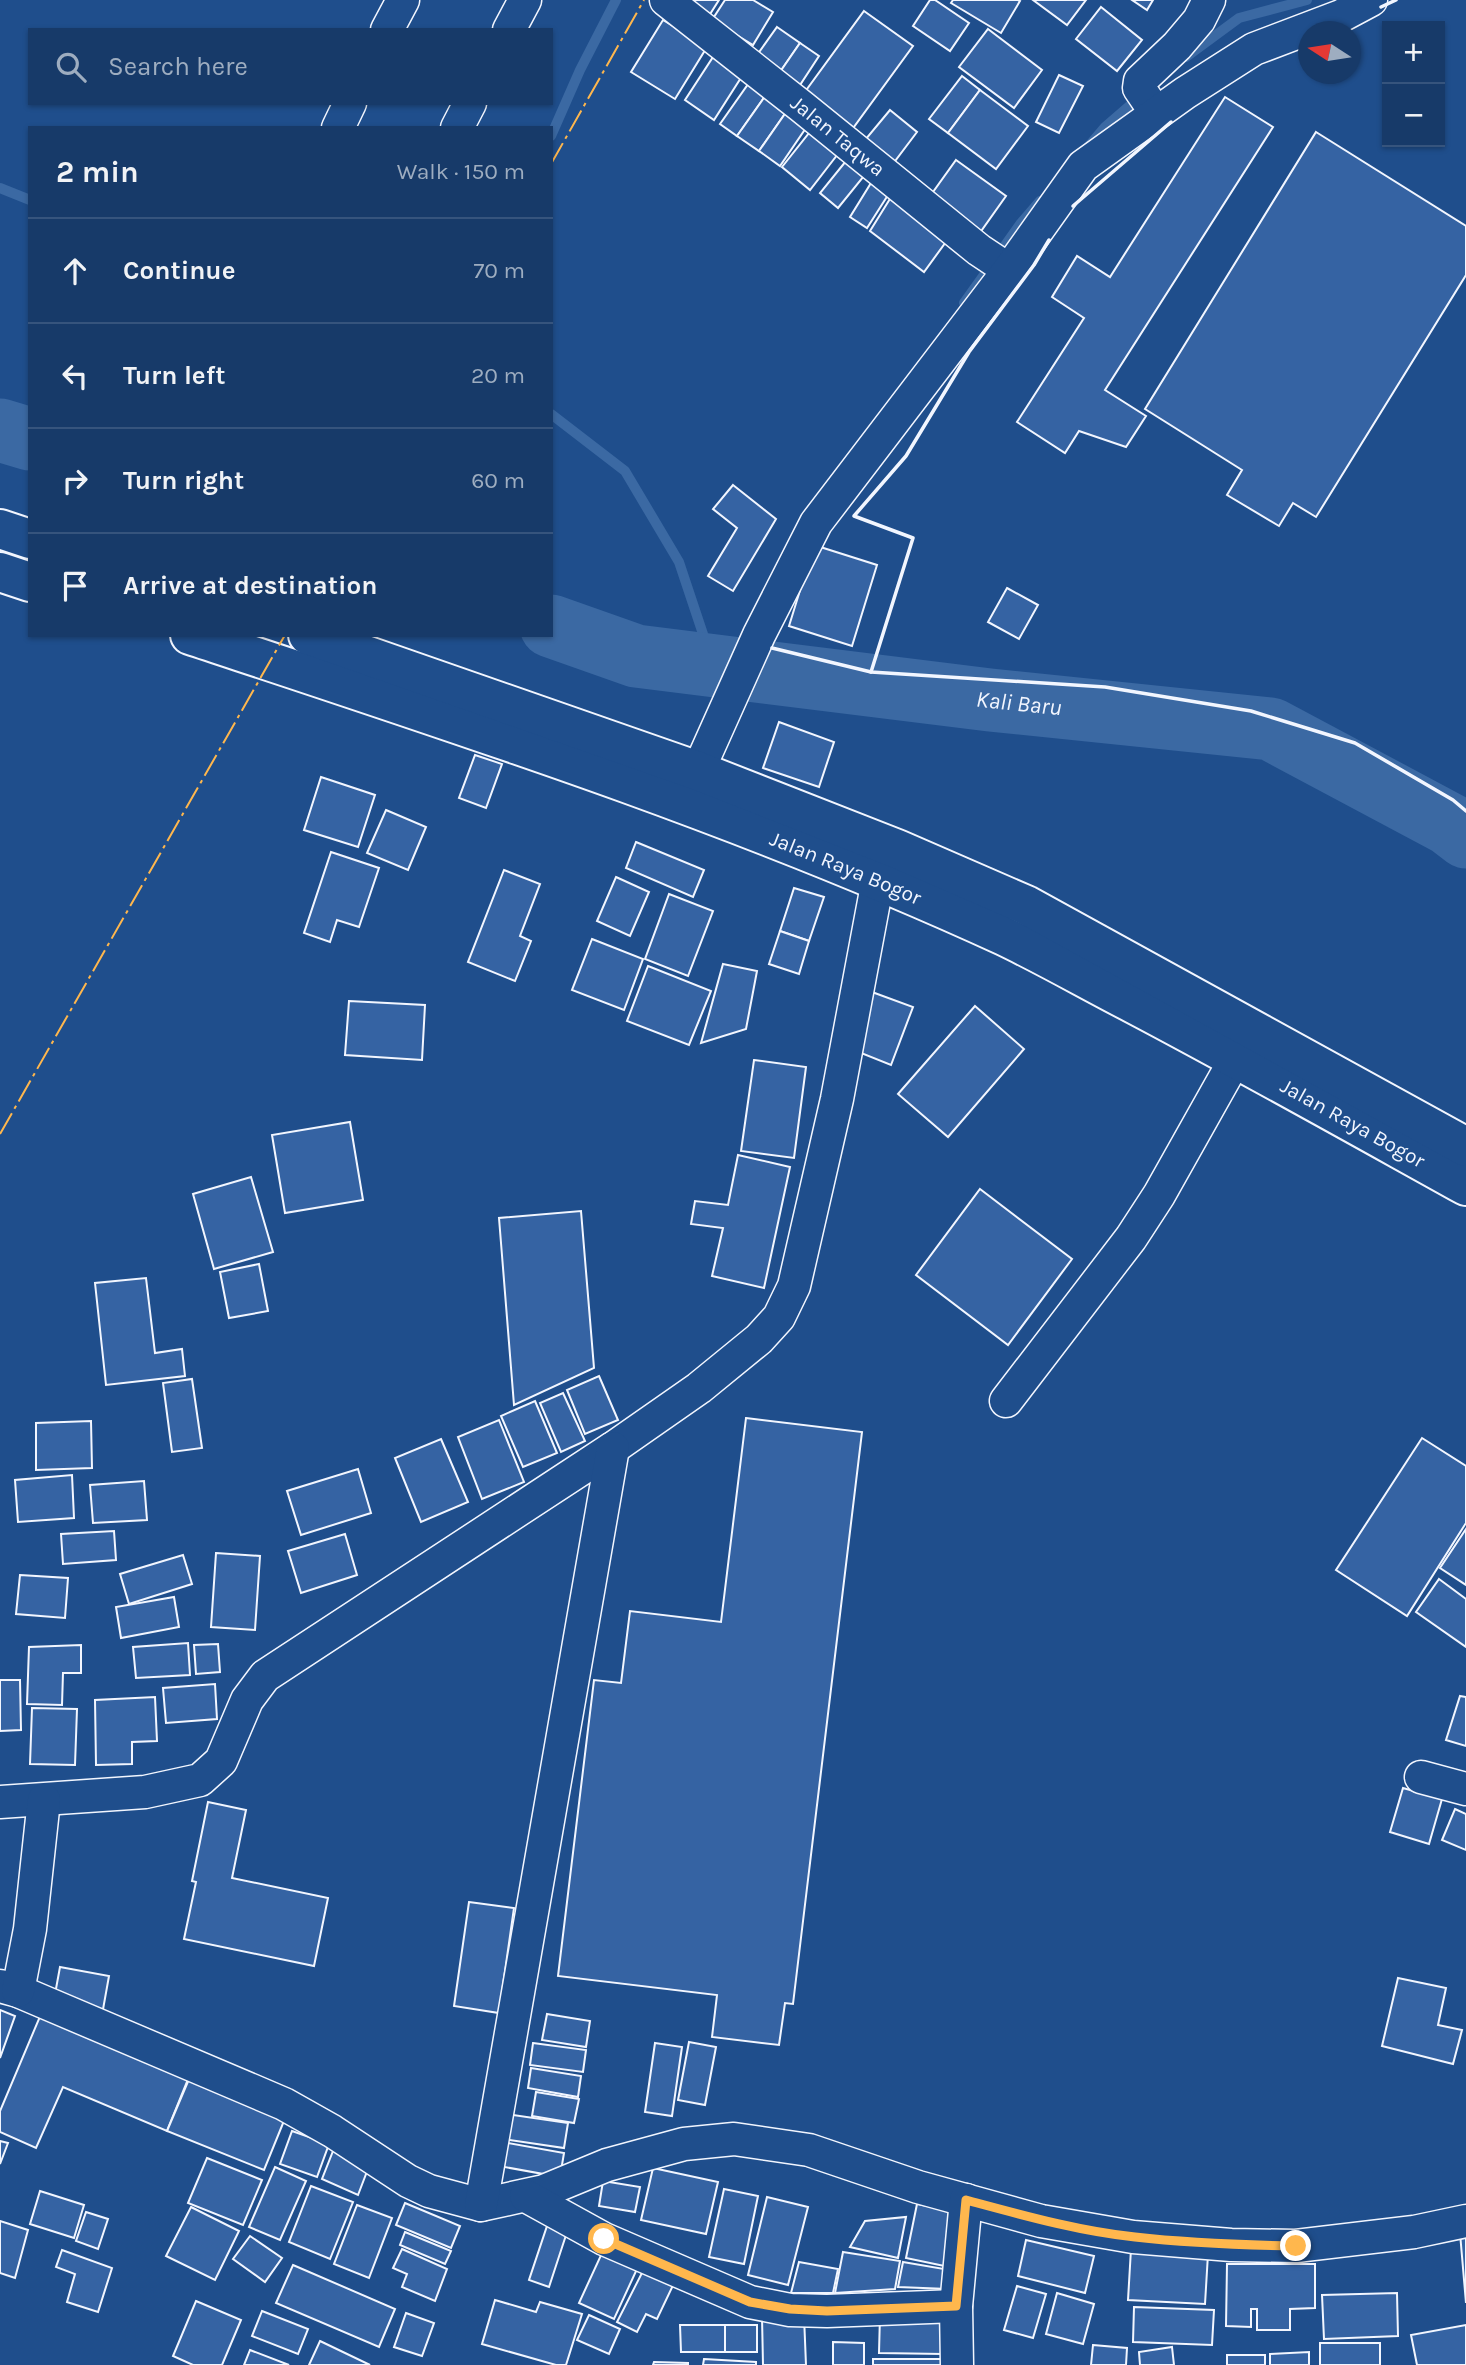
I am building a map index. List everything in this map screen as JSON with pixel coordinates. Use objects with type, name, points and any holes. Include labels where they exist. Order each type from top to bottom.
[{"type":"highway","points":[[0,529],[28,538]]},
{"type":"highway","points":[[0,572],[28,581]]},
{"type":"highway","name":"Jalan Raya Bogor","points":[[196,637],[564,760],[878,880],[1007,938],[1237,1058],[1466,1186]]},
{"type":"highway","name":"Jalan Raya Bogor","points":[[315,637],[698,771],[897,849],[1026,905],[1466,1147]]},
{"type":"street","points":[[388,28],[403,0]]},
{"type":"street","points":[[510,28],[525,0]]},
{"type":"street","name":"Jalan Taqwa","points":[[666,0],[995,261]]},
{"type":"street","points":[[1148,102],[1142,77],[1177,46],[1199,20],[1209,0]]},
{"type":"street","points":[[698,771],[759,635],[816,523],[995,261],[1083,166],[1148,102],[1200,82],[1254,49],[1341,16],[1371,0]]},
{"type":"street","points":[[339,126],[349,105]]},
{"type":"street","points":[[458,126],[469,105]]},
{"type":"street","points":[[0,1802],[145,1792],[200,1780],[221,1761],[247,1700],[265,1676],[614,1448],[699,1388],[759,1339],[779,1317],[794,1286],[837,1099],[878,880]]},
{"type":"street","points":[[1006,1401],[1131,1238],[1159,1195],[1237,1058]]},
{"type":"street","points":[[481,2205],[614,1448]]},
{"type":"street","points":[[1421,1777],[1466,1789]]},
{"type":"street","points":[[44,1800],[30,1929],[9,1989],[284,2105],[332,2131],[419,2186],[481,2205],[544,2191],[607,2165],[661,2150],[684,2144],[734,2139],[809,2150],[918,2187],[1041,2221],[1133,2237],[1231,2245],[1296,2246],[1413,2232],[1466,2221]]},
{"type":"street","points":[[526,2196],[604,2239],[750,2302],[790,2309],[827,2311],[956,2306]]},
{"type":"street","points":[[957,2365],[956,2306],[966,2200]]},
{"type":"building","points":[[671,0],[719,0],[705,22]]},
{"type":"building","points":[[725,0],[753,0],[773,12],[753,45],[712,20]]},
{"type":"building","points":[[930,0],[935,0],[969,23],[950,51],[913,26]]},
{"type":"building","points":[[953,0],[1020,1],[1001,33],[951,3]]},
{"type":"building","points":[[1033,0],[1086,0],[1067,25]]},
{"type":"building","points":[[1132,0],[1153,0],[1147,10]]},
{"type":"building","points":[[1101,7],[1142,40],[1117,71],[1076,39]]},
{"type":"building","points":[[864,11],[913,46],[848,135],[799,100]]},
{"type":"building","points":[[663,20],[707,47],[675,99],[631,72]]},
{"type":"building","points":[[777,27],[800,43],[780,72],[757,55]]},
{"type":"building","points":[[988,29],[1042,70],[1014,108],[959,67]]},
{"type":"building","points":[[800,43],[819,56],[800,85],[780,72]]},
{"type":"building","points":[[715,54],[744,73],[714,120],[685,100]]},
{"type":"building","points":[[1059,75],[1083,86],[1059,133],[1036,122]]},
{"type":"building","points":[[962,76],[980,90],[948,133],[929,119]]},
{"type":"building","points":[[751,80],[768,92],[737,136],[720,124]]},
{"type":"building","points":[[980,90],[1028,126],[996,169],[948,133]]},
{"type":"building","points":[[768,92],[789,108],[759,151],[737,136]]},
{"type":"building","points":[[1225,97],[1273,127],[1105,390],[1146,416],[1126,447],[1079,431],[1065,453],[1017,422],[1084,318],[1052,297],[1077,256],[1110,277]]},
{"type":"building","points":[[789,108],[810,122],[780,166],[759,151]]},
{"type":"building","points":[[890,110],[917,132],[889,169],[860,146]]},
{"type":"building","points":[[813,128],[841,150],[810,190],[782,167]]},
{"type":"building","points":[[1316,132],[1466,226],[1466,275],[1316,517],[1293,503],[1279,526],[1227,495],[1242,470],[1145,409]]},
{"type":"building","points":[[956,160],[1006,196],[979,234],[928,199]]},
{"type":"building","points":[[846,161],[864,176],[838,208],[820,193]]},
{"type":"building","points":[[871,183],[888,195],[867,228],[850,217]]},
{"type":"building","points":[[893,194],[951,235],[924,272],[870,231]]},
{"type":"building","points":[[733,485],[776,519],[733,591],[708,576],[737,528],[713,509]]},
{"type":"building","points":[[814,545],[877,565],[852,646],[789,626]]},
{"type":"building","points":[[1007,588],[1038,605],[1019,639],[988,622]]},
{"type":"building","points":[[779,722],[834,742],[819,787],[763,768]]},
{"type":"building","points":[[475,755],[502,764],[486,808],[459,798]]},
{"type":"building","points":[[321,777],[375,795],[358,847],[304,830]]},
{"type":"building","points":[[386,810],[426,827],[408,870],[367,853]]},
{"type":"building","points":[[636,842],[704,870],[693,897],[626,868]]},
{"type":"building","points":[[331,852],[379,868],[359,927],[337,920],[330,942],[304,933]]},
{"type":"building","points":[[504,870],[540,884],[520,936],[531,941],[515,981],[468,962]]},
{"type":"building","points":[[616,877],[649,892],[630,936],[597,921]]},
{"type":"building","points":[[794,888],[824,897],[809,941],[780,931]]},
{"type":"building","points":[[669,894],[713,911],[688,976],[645,959]]},
{"type":"building","points":[[780,931],[809,941],[799,974],[769,964]]},
{"type":"building","points":[[592,939],[643,959],[624,1010],[572,990]]},
{"type":"building","points":[[723,964],[757,971],[746,1029],[701,1043]]},
{"type":"building","points":[[648,966],[711,991],[689,1045],[627,1021]]},
{"type":"building","points":[[872,992],[913,1007],[891,1065],[851,1049]]},
{"type":"building","points":[[349,1001],[425,1005],[422,1060],[345,1055]]},
{"type":"building","points":[[975,1006],[1024,1049],[948,1137],[898,1094]]},
{"type":"building","points":[[754,1060],[806,1067],[794,1158],[741,1151]]},
{"type":"building","points":[[350,1122],[363,1200],[285,1213],[272,1135]]},
{"type":"building","points":[[738,1155],[790,1167],[764,1288],[712,1276],[723,1228],[691,1224],[695,1201],[728,1205]]},
{"type":"building","points":[[251,1177],[273,1252],[214,1269],[193,1194]]},
{"type":"building","points":[[980,1189],[1072,1259],[1008,1345],[916,1275]]},
{"type":"building","points":[[581,1211],[594,1368],[514,1405],[499,1218]]},
{"type":"building","points":[[259,1264],[268,1311],[229,1318],[220,1272]]},
{"type":"building","points":[[146,1278],[155,1353],[182,1349],[185,1376],[106,1385],[95,1283]]},
{"type":"building","points":[[599,1376],[618,1420],[585,1434],[567,1390]]},
{"type":"building","points":[[192,1379],[202,1448],[172,1452],[163,1383]]},
{"type":"building","points":[[563,1393],[585,1441],[561,1452],[540,1403]]},
{"type":"building","points":[[535,1401],[557,1453],[523,1467],[501,1416]]},
{"type":"building","points":[[746,1418],[862,1432],[793,2004],[785,2003],[779,2045],[712,2037],[717,1995],[558,1976],[594,1680],[621,1683],[630,1611],[721,1622]]},
{"type":"building","points":[[499,1420],[524,1482],[482,1499],[458,1437]]},
{"type":"building","points":[[91,1421],[92,1468],[36,1470],[36,1423]]},
{"type":"building","points":[[1422,1438],[1466,1466],[1466,1523],[1407,1616],[1336,1570]]},
{"type":"building","points":[[441,1439],[468,1502],[421,1522],[395,1458]]},
{"type":"building","points":[[358,1469],[371,1513],[301,1535],[287,1491]]},
{"type":"building","points":[[72,1475],[74,1518],[18,1522],[15,1480]]},
{"type":"building","points":[[144,1481],[147,1520],[93,1523],[90,1485]]},
{"type":"building","points":[[1466,1529],[1466,1585],[1440,1568]]},
{"type":"building","points":[[114,1531],[116,1560],[63,1564],[61,1534]]},
{"type":"building","points":[[345,1534],[357,1575],[301,1593],[288,1551]]},
{"type":"building","points":[[216,1553],[260,1556],[255,1630],[211,1627]]},
{"type":"building","points":[[183,1555],[192,1584],[129,1604],[120,1574]]},
{"type":"building","points":[[20,1575],[68,1578],[65,1618],[16,1614]]},
{"type":"building","points":[[1439,1579],[1466,1599],[1466,1647],[1416,1612]]},
{"type":"building","points":[[174,1597],[179,1627],[121,1638],[116,1607]]},
{"type":"building","points":[[188,1643],[190,1675],[136,1678],[133,1647]]},
{"type":"building","points":[[218,1644],[220,1672],[196,1674],[194,1645]]},
{"type":"building","points":[[81,1645],[81,1673],[63,1673],[62,1705],[27,1704],[29,1647]]},
{"type":"building","points":[[0,1680],[20,1680],[21,1730],[0,1731]]},
{"type":"building","points":[[215,1684],[217,1719],[166,1723],[163,1688]]},
{"type":"building","points":[[1460,1696],[1466,1697],[1466,1746],[1446,1740]]},
{"type":"building","points":[[155,1697],[157,1741],[132,1742],[132,1764],[96,1765],[95,1700]]},
{"type":"building","points":[[32,1708],[77,1709],[75,1765],[30,1764]]},
{"type":"building","points":[[1403,1788],[1442,1799],[1429,1844],[1390,1832]]},
{"type":"building","points":[[208,1802],[246,1810],[232,1878],[328,1898],[314,1966],[184,1939],[196,1882],[192,1881]]},
{"type":"building","points":[[1455,1809],[1466,1814],[1466,1850],[1442,1840]]},
{"type":"building","points":[[469,1902],[514,1908],[499,2013],[454,2006]]},
{"type":"building","points":[[60,1967],[109,1976],[102,2015],[53,2005]]},
{"type":"building","points":[[1398,1978],[1446,1988],[1438,2025],[1462,2030],[1453,2064],[1382,2046]]},
{"type":"building","points":[[44,2007],[191,2072],[167,2131],[63,2087],[36,2148],[0,2132],[0,2111]]},
{"type":"building","points":[[0,2010],[15,2016],[0,2058]]},
{"type":"building","points":[[547,2014],[590,2021],[586,2047],[542,2040]]},
{"type":"building","points":[[689,2042],[716,2047],[705,2105],[678,2100]]},
{"type":"building","points":[[533,2043],[586,2050],[583,2072],[530,2065]]},
{"type":"building","points":[[655,2043],[682,2047],[672,2116],[645,2112]]},
{"type":"building","points":[[531,2068],[581,2076],[578,2097],[528,2088]]},
{"type":"building","points":[[192,2072],[288,2111],[264,2170],[167,2131]]},
{"type":"building","points":[[536,2092],[579,2099],[574,2123],[532,2116]]},
{"type":"building","points":[[507,2114],[568,2123],[564,2148],[503,2139]]},
{"type":"building","points":[[292,2131],[329,2144],[317,2177],[280,2164]]},
{"type":"building","points":[[0,2141],[8,2143],[0,2164]]},
{"type":"building","points":[[503,2142],[564,2153],[560,2177],[499,2166]]},
{"type":"building","points":[[335,2146],[371,2161],[358,2195],[322,2179]]},
{"type":"building","points":[[207,2158],[262,2180],[243,2225],[188,2203]]},
{"type":"building","points":[[275,2167],[306,2181],[280,2240],[249,2227]]},
{"type":"building","points":[[653,2168],[718,2182],[706,2234],[641,2220]]},
{"type":"building","points":[[603,2181],[640,2187],[635,2212],[599,2206]]},
{"type":"building","points":[[311,2186],[353,2202],[330,2259],[289,2242]]},
{"type":"building","points":[[724,2189],[758,2196],[744,2264],[709,2257]]},
{"type":"building","points":[[40,2191],[84,2205],[74,2238],[30,2224]]},
{"type":"building","points":[[767,2197],[808,2207],[788,2285],[748,2275]]},
{"type":"building","points":[[405,2203],[460,2226],[451,2248],[396,2225]]},
{"type":"building","points":[[917,2204],[954,2211],[954,2268],[906,2258]]},
{"type":"building","points":[[357,2205],[392,2218],[369,2278],[334,2264]]},
{"type":"building","points":[[191,2207],[239,2231],[215,2280],[166,2256]]},
{"type":"building","points":[[86,2212],[108,2219],[98,2249],[76,2241]]},
{"type":"building","points":[[906,2217],[898,2258],[850,2247],[865,2221]]},
{"type":"building","points":[[549,2220],[569,2226],[549,2287],[529,2280]]},
{"type":"building","points":[[0,2221],[28,2230],[15,2278],[0,2273]]},
{"type":"building","points":[[405,2232],[451,2251],[445,2264],[400,2245]]},
{"type":"building","points":[[1460,2233],[1466,2233],[1466,2303]]},
{"type":"building","points":[[250,2236],[282,2258],[265,2282],[233,2259]]},
{"type":"building","points":[[1026,2240],[1094,2256],[1085,2293],[1018,2276]]},
{"type":"building","points":[[402,2249],[447,2269],[435,2301],[402,2287],[407,2274],[393,2268]]},
{"type":"building","points":[[1131,2249],[1208,2254],[1205,2304],[1128,2300]]},
{"type":"building","points":[[62,2250],[112,2268],[98,2312],[67,2302],[75,2274],[56,2267]]},
{"type":"building","points":[[843,2252],[900,2261],[895,2289],[835,2293]]},
{"type":"building","points":[[602,2253],[637,2269],[614,2319],[579,2303]]},
{"type":"building","points":[[799,2262],[838,2269],[833,2293],[791,2293]]},
{"type":"building","points":[[903,2262],[950,2270],[948,2289],[898,2287]]},
{"type":"building","points":[[1227,2264],[1315,2264],[1315,2308],[1290,2309],[1290,2330],[1257,2330],[1257,2309],[1251,2309],[1251,2327],[1226,2326]]},
{"type":"building","points":[[293,2265],[395,2309],[379,2347],[276,2303]]},
{"type":"building","points":[[646,2265],[676,2279],[657,2319],[646,2314],[637,2332],[617,2322]]},
{"type":"building","points":[[1017,2286],[1046,2294],[1033,2338],[1004,2330]]},
{"type":"building","points":[[1057,2293],[1094,2304],[1083,2344],[1046,2334]]},
{"type":"building","points":[[1397,2293],[1398,2336],[1324,2339],[1322,2295]]},
{"type":"building","points":[[495,2300],[536,2312],[540,2302],[582,2314],[566,2365],[556,2365],[482,2344]]},
{"type":"building","points":[[196,2301],[241,2320],[222,2365],[193,2365],[173,2356]]},
{"type":"building","points":[[1134,2307],[1214,2310],[1212,2345],[1133,2342]]},
{"type":"building","points":[[262,2311],[308,2329],[298,2354],[252,2336]]},
{"type":"building","points":[[406,2313],[434,2323],[422,2356],[394,2347]]},
{"type":"building","points":[[589,2315],[620,2329],[609,2354],[577,2340]]},
{"type":"building","points":[[880,2315],[944,2316],[943,2354],[879,2353]]},
{"type":"building","points":[[804,2316],[806,2365],[763,2365],[762,2317]]},
{"type":"building","points":[[680,2325],[725,2325],[725,2352],[681,2352]]},
{"type":"building","points":[[725,2325],[757,2325],[757,2352],[725,2352]]},
{"type":"building","points":[[1466,2325],[1466,2365],[1417,2365],[1411,2335]]},
{"type":"building","points":[[320,2341],[370,2365],[309,2365]]},
{"type":"building","points":[[833,2342],[864,2343],[864,2365],[833,2365]]},
{"type":"building","points":[[1320,2343],[1380,2343],[1380,2365],[1320,2365]]},
{"type":"building","points":[[1093,2345],[1127,2348],[1126,2365],[1091,2365]]},
{"type":"building","points":[[1172,2347],[1174,2365],[1140,2365],[1139,2352]]},
{"type":"building","points":[[250,2350],[289,2365],[244,2365]]},
{"type":"building","points":[[1309,2352],[1309,2365],[1270,2365],[1270,2354]]},
{"type":"building","points":[[1227,2355],[1265,2355],[1265,2365],[1227,2365]]},
{"type":"building","points":[[704,2359],[756,2362],[756,2365],[703,2365]]},
{"type":"building","points":[[873,2359],[945,2359],[944,2365],[873,2365]]},
{"type":"building","points":[[654,2362],[688,2363],[688,2365],[653,2365]]},
{"type":"waterway","points":[[553,131],[580,70],[616,0]]},
{"type":"waterway","points":[[1186,57],[1239,18],[1307,0]]},
{"type":"waterway","points":[[1088,147],[1105,127],[1142,95]]},
{"type":"waterway","points":[[0,188],[28,199]]},
{"type":"waterway","points":[[964,303],[1040,201]]},
{"type":"waterway","points":[[553,416],[625,471],[679,562],[706,643],[704,665]]},
{"type":"waterway","name":"Kali Baru","points":[[0,430],[28,438]]},
{"type":"waterway","name":"Kali Baru","points":[[553,627],[636,656],[990,700],[1271,729],[1449,824],[1466,837]]},
{"type":"wall","points":[[1381,7],[1396,0]]},
{"type":"wall","points":[[1073,206],[1171,122]]},
{"type":"wall","points":[[871,672],[913,538],[854,516],[906,456],[969,352],[1034,265],[1049,240]]},
{"type":"wall","points":[[772,648],[871,672],[1105,687],[1251,711],[1355,743],[1453,800],[1466,811]]},
{"type":"power","points":[[553,160],[644,0]]},
{"type":"power","points":[[0,1134],[284,637]]},
{"type":"route","points":[[604,2239],[750,2302],[790,2309],[827,2311],[956,2306],[966,2200],[1041,2221],[1133,2237],[1231,2245],[1296,2246]]}]
